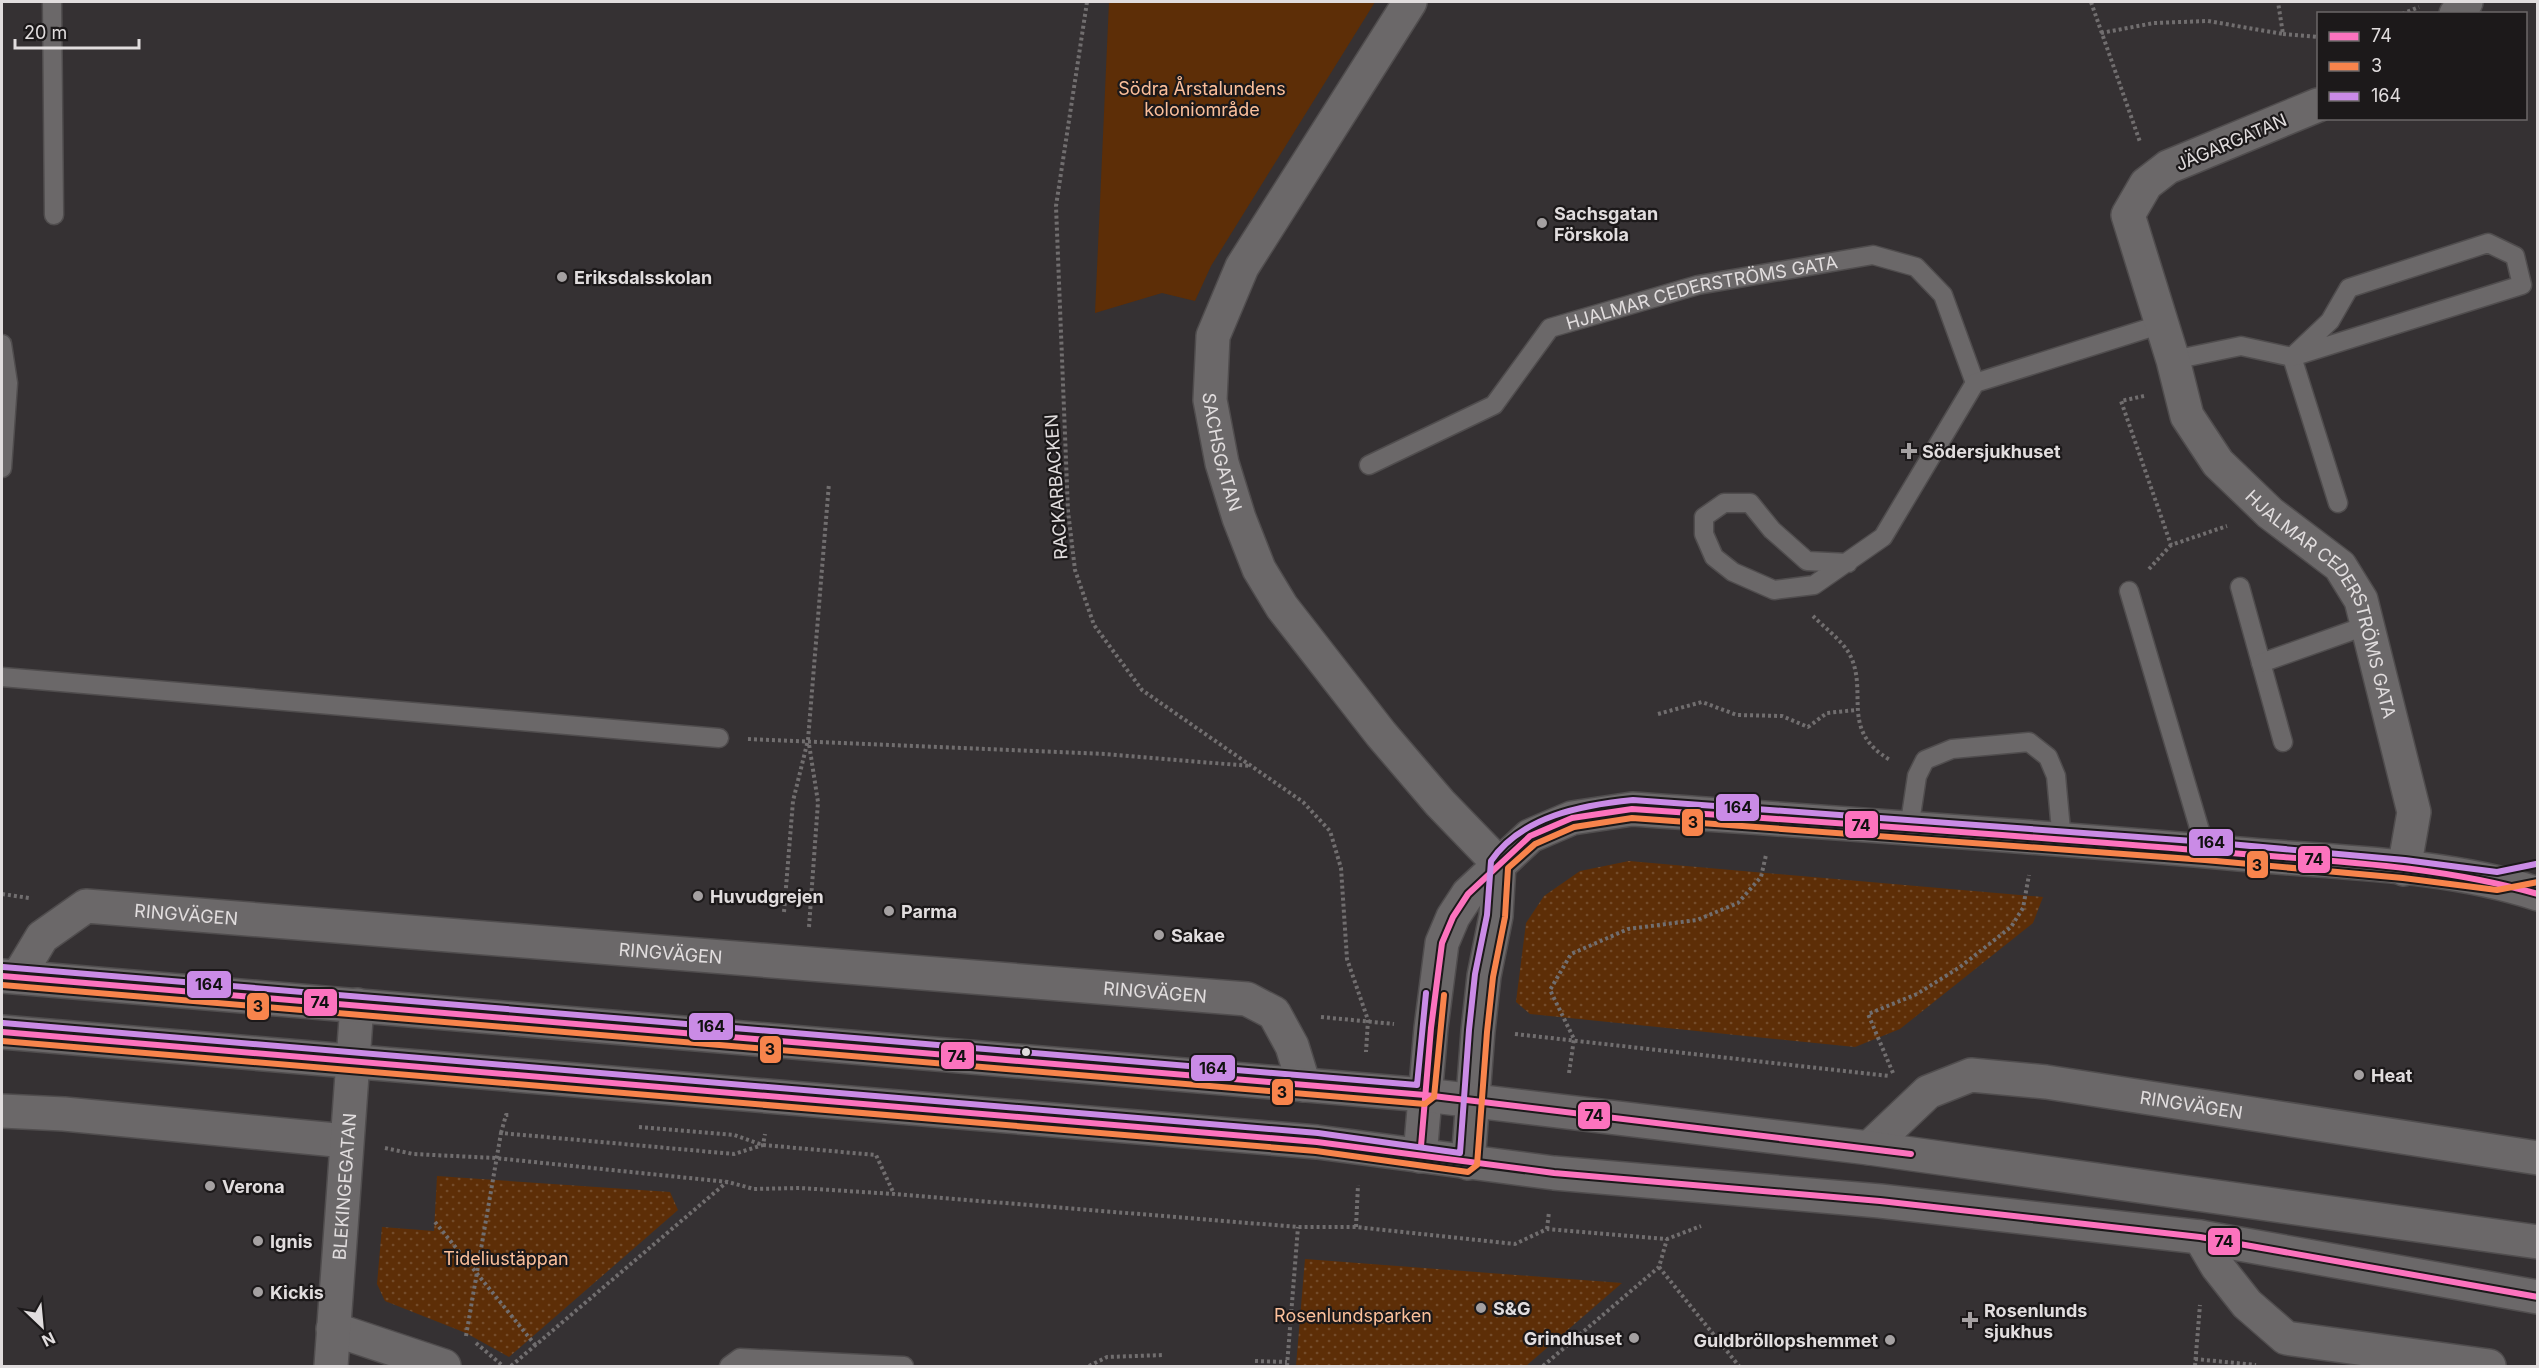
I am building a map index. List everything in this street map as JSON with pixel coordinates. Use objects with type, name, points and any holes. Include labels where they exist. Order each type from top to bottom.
[{"type":"street","name":"SACHSGATAN","points":[[1410,2],[1242,267],[1213,336],[1210,400],[1222,463],[1239,518],[1259,569],[1282,607],[1381,734],[1440,802],[1499,864]]},
{"type":"street","name":"JÄGARGATAN","points":[[2146,184],[2168,167],[2317,106]]},
{"type":"street","name":"HJALMAR CEDERSTRÖMS GATA","points":[[2146,184],[2128,215],[2173,360],[2187,416],[2218,463],[2270,513],[2340,566],[2361,600],[2414,812],[2404,869]]},
{"type":"street","points":[[1420,1156],[1431,1029],[1442,943],[1453,917],[1468,894],[1530,836],[1572,818],[1632,809],[2206,851],[2404,869],[2497,881],[2538,894]]},
{"type":"street","points":[[1468,1163],[1478,1031],[1484,976],[1496,916],[1499,864]]},
{"type":"street","points":[[2497,881],[2538,873]]},
{"type":"street","name":"RINGVÄGEN","points":[[10,977],[42,937],[86,906],[1247,999],[1274,1013]]},
{"type":"street","name":"RINGVÄGEN","points":[[10,977],[1425,1095],[1869,1148],[2538,1242]]},
{"type":"street","name":"BLEKINGEGATAN","points":[[331,1366],[357,1005]]},
{"type":"street","points":[[1274,1013],[1292,1046],[1304,1085]]},
{"type":"street","points":[[2,1032],[352,1059],[1317,1142],[1554,1173],[1880,1201],[2200,1237],[2538,1297]]},
{"type":"street","name":"RINGVÄGEN","points":[[1869,1148],[1928,1092],[1971,1075],[2046,1082],[2538,1158]]},
{"type":"street","points":[[2,1111],[64,1114],[346,1141]]},
{"type":"street","points":[[2200,1237],[2217,1266],[2247,1304],[2286,1338],[2489,1366]]},
{"type":"street","points":[[333,1329],[444,1366]]},
{"type":"lane","points":[[52,2],[54,215]]},
{"type":"lane","points":[[2173,360],[2241,346],[2292,357],[2522,285],[2516,256],[2488,243],[2349,288],[2330,321],[2292,357]]},
{"type":"lane","name":"HJALMAR CEDERSTRÖMS GATA","points":[[1369,465],[1494,405],[1550,328],[1698,285],[1873,255],[1916,267],[1943,295],[1975,383]]},
{"type":"lane","points":[[1848,563],[1807,561],[1772,530],[1750,503],[1724,503],[1704,517],[1704,534],[1714,557],[1733,572],[1773,590],[1814,585],[1848,563],[1883,537],[1975,383],[2162,324]]},
{"type":"lane","points":[[2,344],[8,383],[2,468]]},
{"type":"lane","points":[[2292,357],[2338,503]]},
{"type":"lane","points":[[2240,587],[2283,742]]},
{"type":"lane","points":[[2129,591],[2206,851]]},
{"type":"lane","points":[[2261,663],[2368,626]]},
{"type":"lane","points":[[2,677],[718,738]]},
{"type":"lane","points":[[1909,829],[1917,776],[1925,760],[1952,749],[2030,742],[2048,757],[2056,776],[2049,840]]},
{"type":"lane","points":[[729,1366],[740,1358],[805,1364],[904,1366]]},
{"type":"path","name":"RACKARBACKEN","points":[[1087,2],[1056,206],[1068,511],[1075,570],[1094,626],[1142,690],[1304,802],[1330,831],[1341,868],[1347,960],[1362,997],[1368,1020]]},
{"type":"path","points":[[2091,2],[2139,137]]},
{"type":"path","points":[[2278,2],[2283,34]]},
{"type":"path","points":[[2409,12],[2416,10],[2424,2]]},
{"type":"path","points":[[2101,33],[2154,23],[2208,21],[2283,34],[2317,37]]},
{"type":"path","points":[[2126,417],[2171,545],[2270,513]]},
{"type":"path","points":[[784,912],[793,801],[808,741],[830,483]]},
{"type":"path","points":[[1807,611],[1848,652],[1857,680],[1856,710],[1864,733],[1881,754],[1917,776]]},
{"type":"path","points":[[1658,714],[1702,702],[1737,715],[1782,716],[1808,727],[1827,713],[1856,710]]},
{"type":"path","points":[[718,738],[1105,754],[1251,766]]},
{"type":"path","points":[[808,741],[818,802],[810,913]]},
{"type":"path","points":[[1574,1039],[1550,990],[1571,954],[1628,929],[1697,920],[1738,903],[1761,877],[1774,819]]},
{"type":"path","points":[[1478,1031],[1574,1039],[1895,1077],[1868,1014],[1917,994],[1960,967],[2011,927],[2023,908],[2049,840]]},
{"type":"path","points":[[1274,1013],[1368,1020],[1431,1029]]},
{"type":"path","points":[[466,1337],[495,1158],[506,1115],[518,1116]]},
{"type":"path","points":[[635,1126],[734,1135],[763,1145],[876,1155],[894,1194]]},
{"type":"path","points":[[501,1133],[734,1154],[763,1145]]},
{"type":"path","points":[[763,1145],[765,1134]]},
{"type":"path","points":[[346,1141],[413,1154],[495,1158],[728,1182],[754,1189],[800,1188],[1298,1227],[1356,1227],[1515,1244],[1547,1229],[1666,1239],[1707,1224]]},
{"type":"path","points":[[383,1160],[384,1148]]},
{"type":"path","points":[[511,1366],[728,1182]]},
{"type":"path","points":[[435,1222],[536,1346]]},
{"type":"path","points":[[1255,1361],[1287,1364],[1298,1227]]},
{"type":"path","points":[[1543,1366],[1659,1267],[1666,1239]]},
{"type":"path","points":[[1659,1267],[1739,1366]]},
{"type":"path","points":[[2195,1366],[2200,1299]]},
{"type":"path","points":[[455,1333],[481,1346],[503,1366]]},
{"type":"path","points":[[1089,1366],[1107,1357],[1164,1355]]},
{"type":"path","points":[[2195,1359],[2266,1366]]},
{"type":"green space","name":"Södra Årstalundens koloniområde","points":[[1109,2],[1375,2],[1211,266],[1195,301],[1162,293],[1095,313]]},
{"type":"green space","points":[[1629,861],[2043,897],[2033,923],[1900,1029],[1855,1047],[1530,1014],[1516,1002],[1526,923],[1544,896],[1580,871]]},
{"type":"green space","name":"Tideliustäppan","points":[[437,1176],[670,1192],[678,1210],[509,1357],[466,1333],[385,1301],[377,1284],[382,1227],[434,1231]]},
{"type":"green space","name":"Rosenlundsparken","points":[[1305,1259],[1622,1283],[1526,1366],[1296,1366]]},
{"type":"transit line","name":"164","points":[[3,1023],[1318,1133],[1460,1153],[1469,1030],[1475,974],[1487,915],[1491,861],[1519,833],[1536,823],[1574,810],[1633,800],[2207,842],[2405,860],[2497,872],[2536,864]]},
{"type":"transit line","name":"74","points":[[1421,1146],[1431,1028],[1442,943],[1453,917],[1468,894],[1530,836],[1572,818],[1632,809],[2135,845],[2415,869],[2538,894]]},
{"type":"transit line","name":"3","points":[[2,1041],[1316,1151],[1468,1172],[1477,1165],[1487,1032],[1493,977],[1505,917],[1508,868],[1535,844],[1574,827],[1632,818],[2205,860],[2403,878],[2497,890],[2538,882]]},
{"type":"transit line","name":"164","points":[[3,967],[1417,1085],[1426,993]]},
{"type":"transit line","name":"74","points":[[2,976],[1425,1095],[1911,1154]]},
{"type":"transit line","name":"3","points":[[2,985],[1425,1104],[1434,1097],[1444,995]]},
{"type":"transit line","name":"74","points":[[2,1032],[1317,1142],[1554,1173],[1880,1201],[2200,1237],[2538,1297]]},
{"type":"place","name":"Sachsgatan Förskola","points":[[1542,223]]},
{"type":"place","name":"Eriksdalsskolan","points":[[562,277]]},
{"type":"place","name":"Södersjukhuset","points":[[1909,451]]},
{"type":"place","name":"Huvudgrejen","points":[[698,896]]},
{"type":"place","name":"Parma","points":[[889,911]]},
{"type":"place","name":"Sakae","points":[[1159,935]]},
{"type":"place","name":"Heat","points":[[2359,1075]]},
{"type":"place","name":"Verona","points":[[210,1186]]},
{"type":"place","name":"Ignis","points":[[258,1241]]},
{"type":"place","name":"Kickis","points":[[258,1292]]},
{"type":"place","name":"S&G","points":[[1481,1308]]},
{"type":"place","name":"Rosenlunds sjukhus","points":[[1970,1320]]},
{"type":"place","name":"Grindhuset","points":[[1634,1338]]},
{"type":"place","name":"Guldbröllopshemmet","points":[[1890,1340]]}]
